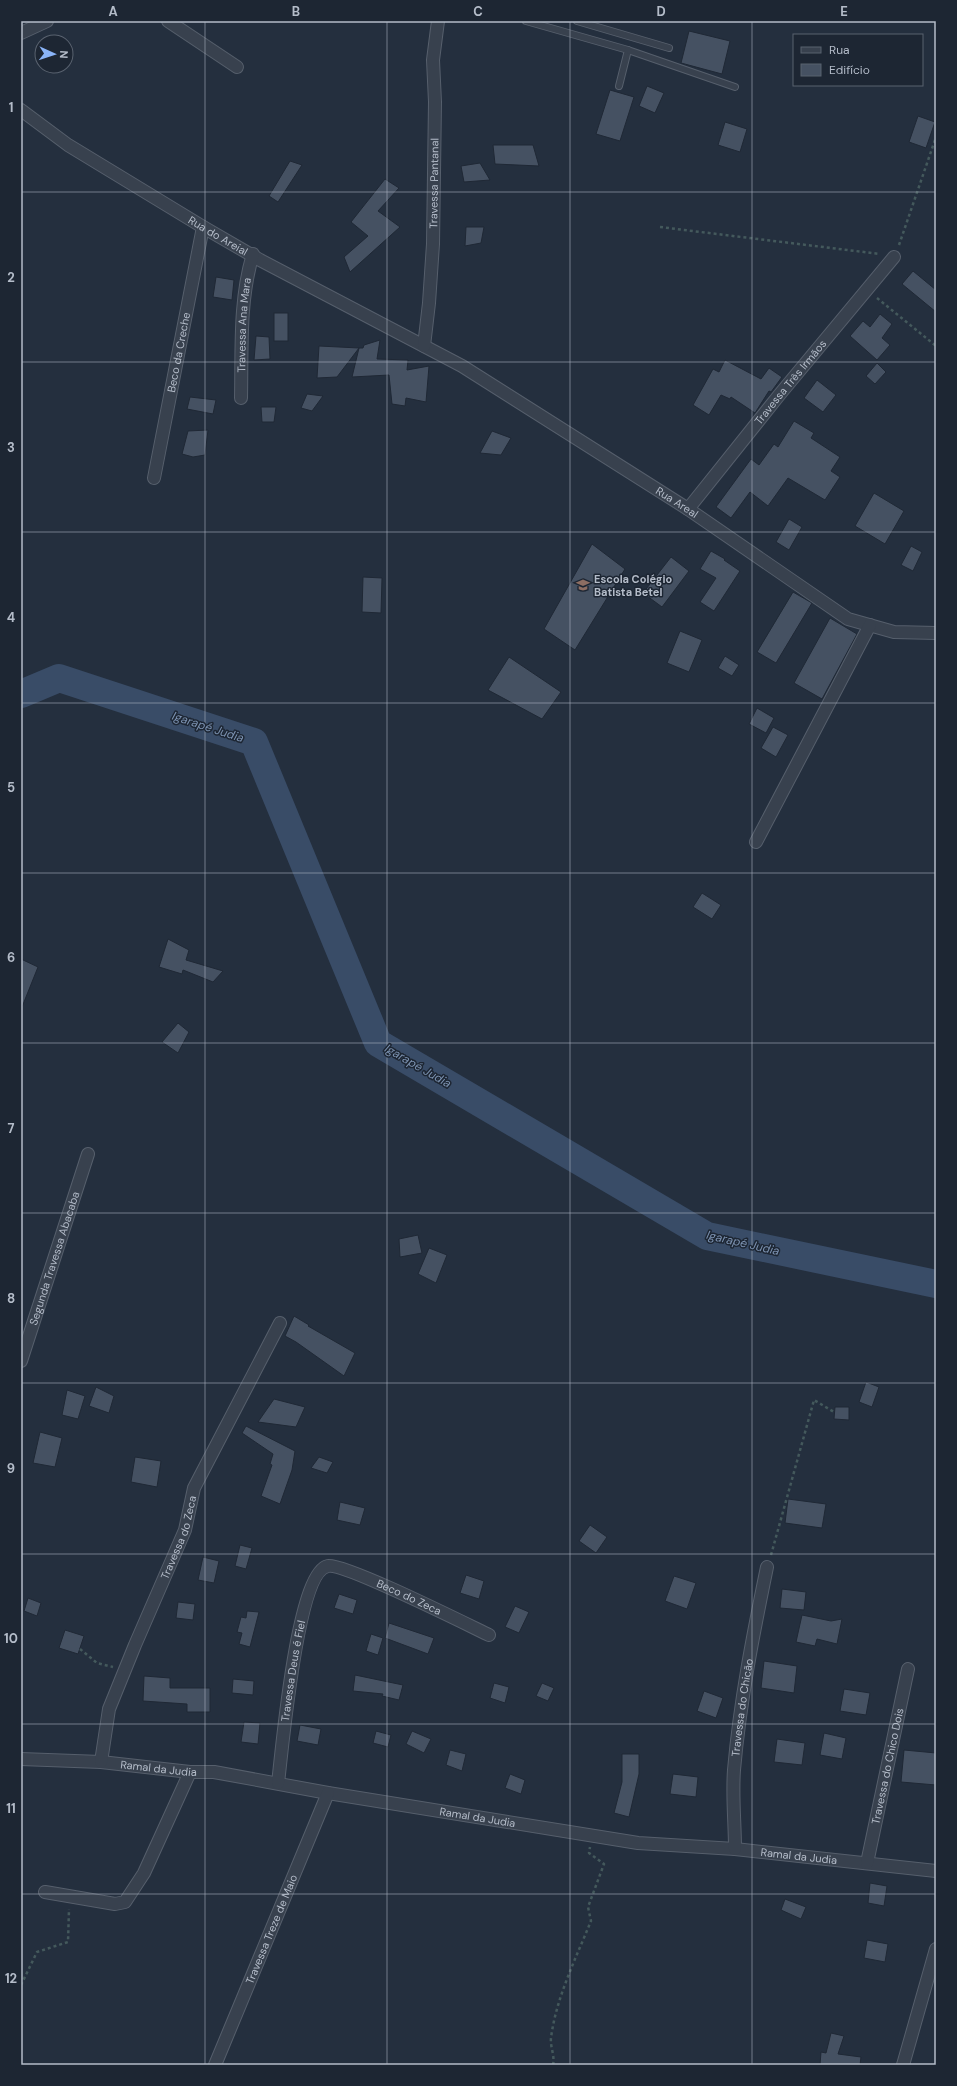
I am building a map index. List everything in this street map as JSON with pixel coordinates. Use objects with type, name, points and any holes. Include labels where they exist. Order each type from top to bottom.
[{"type":"street","points":[[21,33],[47,21]]},
{"type":"street","points":[[168,21],[236,67]]},
{"type":"street","name":"Travessa Pantanal","points":[[424,346],[429,303],[433,244],[435,102],[433,60],[438,21]]},
{"type":"street","name":"Rua do Areial","points":[[21,110],[74,149],[203,227],[424,346]]},
{"type":"street","name":"Beco da Creche","points":[[154,478],[203,227]]},
{"type":"street","name":"Travessa Ana Mara","points":[[242,398],[243,316],[247,274],[253,254]]},
{"type":"street","name":"Travessa Três Irmãos","points":[[688,509],[780,394],[894,257]]},
{"type":"street","name":"Rua Areal","points":[[424,346],[462,366],[688,509],[848,619],[894,632],[936,633]]},
{"type":"street","points":[[756,842],[870,625]]},
{"type":"street","name":"Segunda Travessa Abacaba","points":[[21,1361],[88,1154]]},
{"type":"street","name":"Travessa do Zeca","points":[[101,1762],[110,1709],[125,1670],[185,1530],[194,1488],[280,1323]]},
{"type":"street","name":"Beco do Zeca","points":[[327,1566],[333,1566],[357,1574],[490,1635]]},
{"type":"street","name":"Travessa Deus é Fiel","points":[[278,1783],[298,1630],[305,1602],[315,1578],[322,1569],[327,1566]]},
{"type":"street","name":"Travessa do Chicão","points":[[735,1849],[734,1771],[738,1727],[750,1651],[767,1568]]},
{"type":"street","name":"Travessa do Chico Dois","points":[[867,1864],[908,1669]]},
{"type":"street","name":"Ramal da Judia","points":[[21,1759],[101,1762],[190,1772],[214,1772],[328,1793],[638,1843],[735,1849],[936,1871]]},
{"type":"street","points":[[45,1892],[115,1904],[125,1902],[129,1899],[144,1873],[190,1772]]},
{"type":"street","name":"Travessa Treze de Maio","points":[[215,2065],[328,1793]]},
{"type":"street","points":[[903,2065],[936,1949]]},
{"type":"lane","points":[[526,21],[628,50],[735,87]]},
{"type":"lane","points":[[577,21],[669,48]]},
{"type":"lane","points":[[619,86],[628,50]]},
{"type":"path","points":[[660,227],[894,257],[936,137]]},
{"type":"path","points":[[868,290],[936,346]]},
{"type":"path","points":[[767,1568],[814,1400],[834,1412]]},
{"type":"path","points":[[80,1649],[97,1663],[125,1670]]},
{"type":"path","points":[[553,2065],[554,2058],[550,2039],[558,2006],[591,1921],[588,1907],[604,1864],[588,1853],[593,1835]]},
{"type":"path","points":[[21,1985],[37,1952],[68,1942],[70,1897]]},
{"type":"building","points":[[689,31],[730,41],[722,74],[681,63]]},
{"type":"building","points":[[647,86],[664,93],[655,113],[639,106]]},
{"type":"building","points":[[610,90],[634,97],[620,141],[596,134]]},
{"type":"building","points":[[918,116],[935,122],[926,148],[909,142]]},
{"type":"building","points":[[725,122],[747,129],[740,152],[718,145]]},
{"type":"building","points":[[493,145],[533,145],[539,166],[495,164]]},
{"type":"building","points":[[290,161],[302,165],[278,202],[269,196]]},
{"type":"building","points":[[480,163],[490,180],[464,182],[461,166]]},
{"type":"building","points":[[385,179],[399,188],[378,211],[400,227],[350,272],[344,257],[368,236],[351,222]]},
{"type":"building","points":[[466,227],[484,227],[481,243],[465,246]]},
{"type":"building","points":[[913,271],[936,290],[936,312],[902,284]]},
{"type":"building","points":[[216,277],[234,280],[232,300],[213,297]]},
{"type":"building","points":[[274,313],[288,313],[288,341],[274,341]]},
{"type":"building","points":[[880,314],[892,324],[882,338],[890,345],[877,360],[850,336],[863,321],[870,327]]},
{"type":"building","points":[[256,336],[269,337],[270,359],[254,360]]},
{"type":"building","points":[[380,340],[377,359],[408,360],[407,370],[429,366],[426,402],[406,398],[405,406],[392,404],[389,375],[352,377],[359,348],[363,348],[364,345]]},
{"type":"building","points":[[319,346],[359,348],[337,377],[317,378]]},
{"type":"building","points":[[725,360],[761,379],[769,368],[782,377],[771,392],[769,391],[755,413],[731,397],[730,399],[721,395],[709,415],[693,405],[713,369],[719,372]]},
{"type":"building","points":[[877,363],[886,372],[875,384],[866,376]]},
{"type":"building","points":[[817,380],[836,395],[823,412],[804,398]]},
{"type":"building","points":[[307,394],[323,396],[312,411],[301,408]]},
{"type":"building","points":[[190,397],[216,400],[213,414],[187,409]]},
{"type":"building","points":[[261,407],[276,407],[274,422],[262,422]]},
{"type":"building","points":[[794,421],[814,433],[811,438],[840,457],[831,471],[840,477],[825,500],[788,478],[768,506],[750,492],[731,518],[716,507],[751,459],[759,465],[774,444],[778,447]]},
{"type":"building","points":[[208,430],[205,455],[193,457],[182,454],[188,431]]},
{"type":"building","points":[[492,431],[511,438],[501,455],[480,453]]},
{"type":"building","points":[[874,493],[904,511],[885,544],[855,526]]},
{"type":"building","points":[[789,519],[802,527],[789,550],[776,542]]},
{"type":"building","points":[[592,544],[625,569],[575,650],[544,629]]},
{"type":"building","points":[[911,546],[922,552],[913,571],[901,565]]},
{"type":"building","points":[[711,551],[725,559],[724,560],[740,571],[714,611],[700,602],[716,578],[700,569]]},
{"type":"building","points":[[671,557],[689,571],[662,607],[643,593]]},
{"type":"building","points":[[363,577],[382,578],[381,613],[362,612]]},
{"type":"building","points":[[793,592],[812,603],[776,663],[757,652]]},
{"type":"building","points":[[830,618],[857,634],[822,699],[794,683]]},
{"type":"building","points":[[680,631],[702,640],[689,672],[667,663]]},
{"type":"building","points":[[725,656],[739,665],[732,676],[718,668]]},
{"type":"building","points":[[509,657],[561,692],[542,719],[488,690]]},
{"type":"building","points":[[757,708],[774,718],[766,733],[749,724]]},
{"type":"building","points":[[773,727],[788,735],[776,757],[761,748]]},
{"type":"building","points":[[702,893],[721,905],[712,919],[693,907]]},
{"type":"building","points":[[168,939],[189,950],[186,960],[223,971],[213,982],[183,970],[182,974],[159,967]]},
{"type":"building","points":[[21,959],[38,967],[22,1007],[21,1006]]},
{"type":"building","points":[[178,1023],[189,1032],[178,1053],[162,1042]]},
{"type":"building","points":[[418,1235],[422,1253],[400,1257],[399,1239]]},
{"type":"building","points":[[429,1248],[447,1255],[436,1283],[418,1274]]},
{"type":"building","points":[[294,1316],[309,1325],[308,1326],[355,1353],[344,1376],[296,1342],[285,1336]]},
{"type":"building","points":[[866,1382],[879,1387],[872,1407],[859,1402]]},
{"type":"building","points":[[96,1387],[114,1396],[109,1413],[89,1406]]},
{"type":"building","points":[[67,1390],[85,1396],[78,1419],[62,1415]]},
{"type":"building","points":[[274,1399],[305,1407],[296,1427],[258,1422]]},
{"type":"building","points":[[835,1407],[849,1407],[849,1420],[834,1419]]},
{"type":"building","points":[[246,1426],[295,1451],[292,1470],[280,1504],[261,1496],[272,1465],[270,1464],[273,1454],[242,1433]]},
{"type":"building","points":[[40,1432],[62,1438],[55,1467],[33,1463]]},
{"type":"building","points":[[135,1457],[161,1461],[157,1487],[131,1482]]},
{"type":"building","points":[[319,1457],[333,1462],[327,1473],[311,1468]]},
{"type":"building","points":[[788,1499],[826,1504],[822,1528],[785,1523]]},
{"type":"building","points":[[340,1502],[365,1508],[360,1525],[337,1520]]},
{"type":"building","points":[[590,1525],[607,1537],[596,1553],[579,1541]]},
{"type":"building","points":[[240,1545],[252,1548],[246,1569],[235,1566]]},
{"type":"building","points":[[203,1557],[219,1561],[214,1583],[198,1580]]},
{"type":"building","points":[[466,1575],[484,1581],[479,1599],[460,1593]]},
{"type":"building","points":[[674,1576],[696,1583],[687,1609],[665,1601]]},
{"type":"building","points":[[782,1589],[806,1592],[804,1610],[780,1608]]},
{"type":"building","points":[[339,1594],[357,1600],[353,1614],[334,1608]]},
{"type":"building","points":[[28,1598],[41,1603],[37,1616],[24,1611]]},
{"type":"building","points":[[178,1602],[195,1604],[193,1620],[176,1618]]},
{"type":"building","points":[[515,1606],[529,1612],[519,1633],[505,1627]]},
{"type":"building","points":[[247,1611],[259,1612],[250,1647],[239,1644],[242,1633],[237,1632],[241,1617],[246,1618]]},
{"type":"building","points":[[802,1615],[831,1621],[842,1619],[837,1644],[817,1639],[815,1646],[796,1642]]},
{"type":"building","points":[[389,1623],[434,1638],[428,1654],[385,1638]]},
{"type":"building","points":[[65,1630],[84,1636],[78,1654],[59,1648]]},
{"type":"building","points":[[371,1634],[383,1638],[378,1655],[366,1651]]},
{"type":"building","points":[[764,1661],[797,1666],[794,1693],[761,1688]]},
{"type":"building","points":[[355,1675],[403,1685],[399,1700],[382,1696],[383,1694],[353,1691]]},
{"type":"building","points":[[144,1676],[170,1678],[170,1688],[210,1688],[210,1712],[187,1712],[187,1704],[143,1701]]},
{"type":"building","points":[[233,1679],[254,1681],[253,1695],[232,1693]]},
{"type":"building","points":[[494,1683],[509,1687],[505,1703],[490,1698]]},
{"type":"building","points":[[542,1683],[554,1688],[548,1701],[536,1696]]},
{"type":"building","points":[[844,1689],[870,1693],[866,1715],[840,1711]]},
{"type":"building","points":[[704,1691],[723,1698],[716,1718],[697,1711]]},
{"type":"building","points":[[244,1722],[260,1723],[258,1744],[241,1742]]},
{"type":"building","points":[[300,1725],[321,1729],[318,1745],[297,1741]]},
{"type":"building","points":[[376,1731],[391,1735],[388,1747],[373,1743]]},
{"type":"building","points":[[412,1731],[431,1739],[424,1753],[406,1744]]},
{"type":"building","points":[[824,1733],[846,1738],[842,1759],[820,1755]]},
{"type":"building","points":[[777,1739],[805,1743],[802,1765],[774,1762]]},
{"type":"building","points":[[450,1750],[466,1754],[462,1771],[446,1765]]},
{"type":"building","points":[[904,1750],[936,1753],[936,1785],[901,1782]]},
{"type":"building","points":[[622,1754],[639,1754],[639,1774],[629,1817],[614,1813],[622,1782]]},
{"type":"building","points":[[510,1774],[525,1780],[521,1794],[505,1788]]},
{"type":"building","points":[[673,1774],[698,1777],[696,1797],[670,1794]]},
{"type":"building","points":[[870,1883],[887,1886],[884,1906],[868,1903]]},
{"type":"building","points":[[785,1899],[806,1907],[801,1919],[781,1910]]},
{"type":"building","points":[[867,1940],[888,1944],[885,1962],[864,1958]]},
{"type":"building","points":[[831,2033],[844,2036],[838,2054],[861,2057],[860,2065],[820,2065],[821,2052],[826,2053]]},
{"type":"waterway","name":"Igarapé Judia","points":[[21,694],[59,678],[254,742],[378,1043],[707,1236],[936,1284]]},
{"type":"place","name":"Escola Colégio Batista Betel","points":[[583,585]]}]
